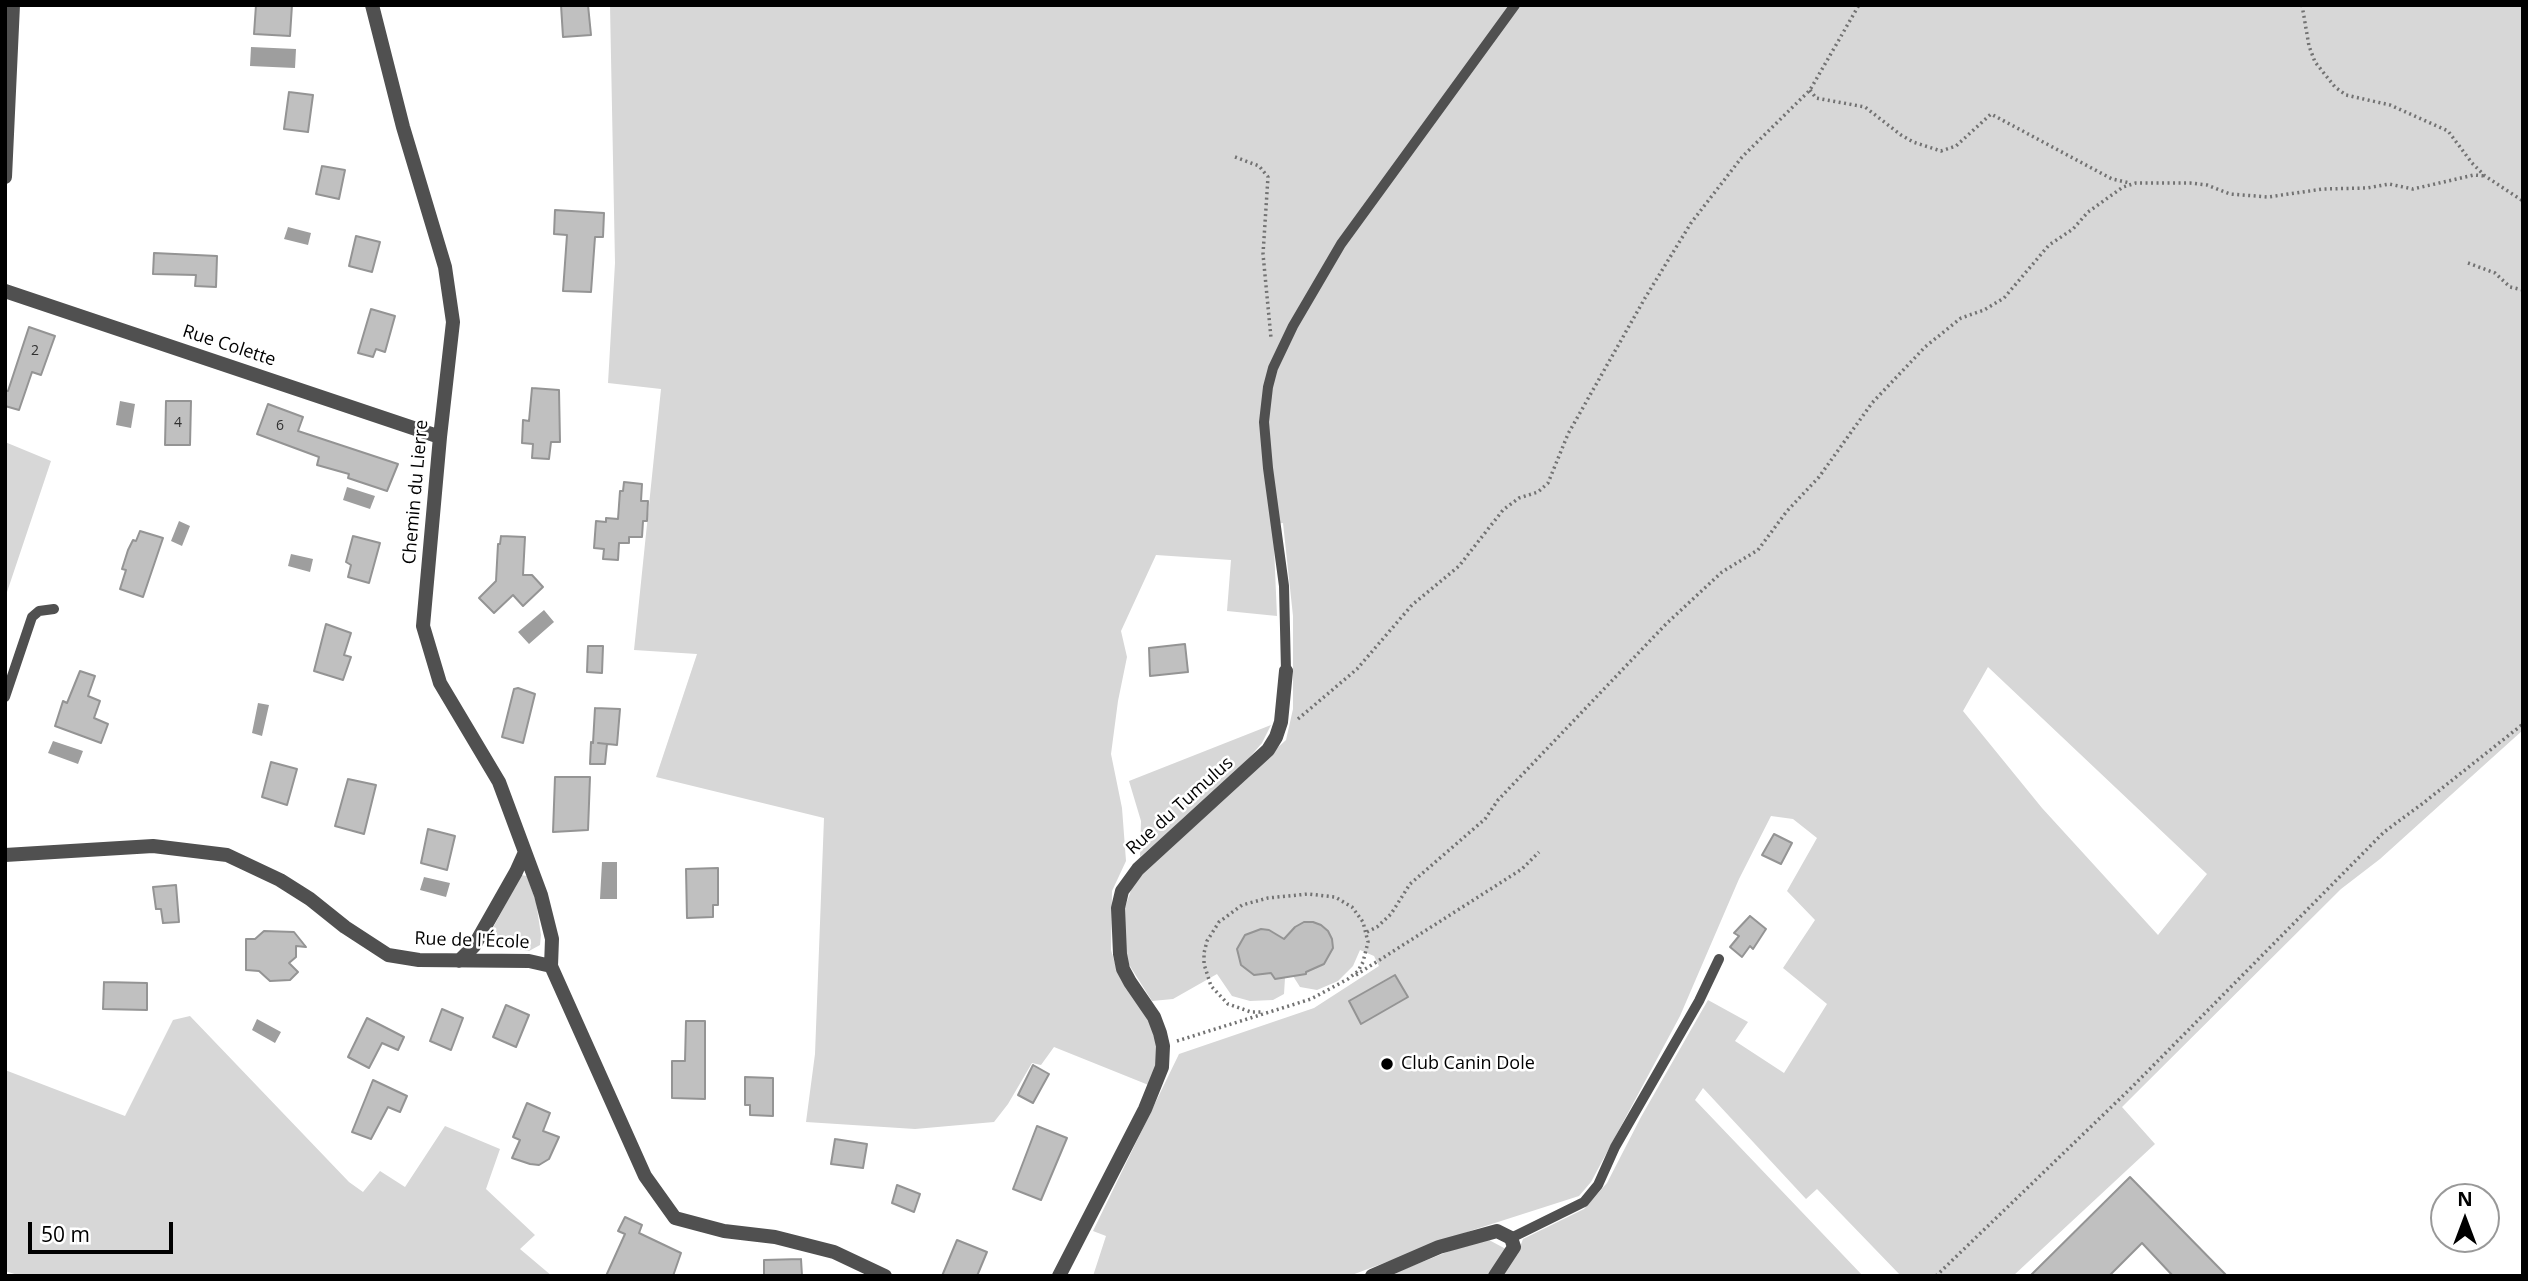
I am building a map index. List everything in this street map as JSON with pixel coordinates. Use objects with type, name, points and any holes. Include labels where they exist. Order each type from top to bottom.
[{"type":"street","points":[[5,177],[13,5]]},
{"type":"street","name":"Chemin du Lierre","points":[[372,5],[403,127],[445,267],[453,322],[423,626],[440,683],[499,782],[541,895],[552,939],[551,966]]},
{"type":"street","name":"Rue Colette","points":[[5,292],[440,436]]},
{"type":"street","name":"Rue du Tumulus","points":[[1059,1276],[1145,1110],[1162,1067],[1163,1046],[1154,1017],[1123,969],[1117,933],[1122,891],[1138,869],[1252,766],[1276,737],[1284,704],[1286,671]]},
{"type":"street","name":"Rue de l'École","points":[[5,855],[153,846],[226,855],[280,880],[310,899],[345,928],[388,955],[419,960],[528,961],[551,966],[645,1176],[675,1218],[724,1231],[775,1237],[834,1252],[885,1276]]},
{"type":"street","points":[[459,961],[474,946],[516,873],[525,852]]},
{"type":"street","points":[[1372,1276],[1439,1247],[1497,1231],[1511,1238],[1514,1247],[1495,1276]]},
{"type":"lane","points":[[1286,671],[1284,586],[1264,422],[1273,368],[1293,326],[1341,244],[1515,5]]},
{"type":"lane","points":[[5,697],[32,617],[39,611],[54,610]]},
{"type":"lane","points":[[1511,1238],[1584,1202],[1598,1185],[1615,1147],[1699,1001],[1719,959]]},
{"type":"path","points":[[1276,737],[1357,669],[1412,605],[1459,566],[1503,510],[1519,498],[1538,492],[1548,483],[1568,434],[1691,223],[1742,157],[1810,90],[1860,5]]},
{"type":"path","points":[[2302,5],[2309,46],[2315,62],[2335,87],[2346,95],[2390,105],[2448,131],[2485,176],[2523,201]]},
{"type":"path","points":[[1810,90],[1816,98],[1865,107],[1913,142],[1941,151],[1956,146],[1991,114],[2112,179],[2127,184],[2137,182]]},
{"type":"path","points":[[1235,156],[1259,166],[1268,177],[1263,254],[1273,368]]},
{"type":"path","points":[[1367,932],[1391,914],[1410,884],[1485,819],[1498,800],[1666,624],[1722,572],[1758,550],[1787,512],[1819,477],[1872,403],[1925,347],[1961,318],[1984,310],[2004,298],[2049,245],[2073,229],[2088,212],[2123,187],[2136,183],[2190,183],[2207,185],[2230,194],[2268,197],[2389,184],[2413,189],[2485,176]]},
{"type":"path","points":[[2468,263],[2495,273],[2510,287],[2523,290]]},
{"type":"path","points":[[1936,1276],[2130,1089],[2384,832],[2523,724]]},
{"type":"path","points":[[1163,1046],[1311,999],[1337,987],[1522,869],[1539,852]]},
{"type":"path","points":[[1264,1012],[1251,1012],[1228,1004],[1218,995],[1206,975],[1204,964],[1207,941],[1219,922],[1242,905],[1268,898],[1308,894],[1326,895],[1352,907],[1367,932],[1367,952],[1358,971],[1337,987]]},
{"type":"shaded area","points":[[610,5],[2523,5],[2523,730],[2380,859],[2341,889],[2122,1107],[2155,1144],[2013,1276],[1901,1276],[1817,1189],[1806,1199],[1703,1088],[1695,1100],[1863,1276],[1387,1276],[1452,1250],[1489,1240],[1517,1255],[1523,1239],[1584,1209],[1607,1183],[1641,1117],[1708,1000],[1748,1022],[1735,1041],[1784,1073],[1827,1004],[1783,968],[1815,920],[1787,891],[1817,838],[1793,819],[1771,816],[1739,879],[1680,1016],[1591,1182],[1579,1196],[1473,1230],[1349,1276],[1093,1276],[1106,1236],[1093,1231],[1179,1054],[1314,1008],[1379,966],[1374,956],[1360,950],[1353,966],[1338,981],[1317,990],[1300,987],[1293,976],[1285,978],[1284,994],[1273,1000],[1250,1001],[1232,996],[1217,974],[1173,999],[1152,1001],[1128,963],[1124,910],[1134,882],[1154,860],[1286,740],[1293,709],[1293,616],[1283,523],[1273,524],[1277,616],[1227,611],[1231,560],[1156,555],[1121,631],[1127,657],[1111,754],[1122,808],[1126,861],[1112,891],[1111,950],[1116,967],[1148,1016],[1156,1043],[1157,1061],[1151,1086],[1054,1047],[1041,1065],[1032,1063],[994,1122],[915,1129],[806,1122],[815,1054],[824,818],[656,777],[697,654],[634,650],[661,389],[608,383],[615,263]],"holes":[[[1988,667],[2207,874],[2158,935],[2042,808],[1963,711]]]},
{"type":"shaded area","points":[[251,47],[296,49],[295,68],[250,66]]},
{"type":"shaded area","points":[[288,227],[311,233],[308,245],[284,239]]},
{"type":"shaded area","points":[[120,401],[135,404],[131,428],[116,425]]},
{"type":"shaded area","points":[[5,442],[51,461],[5,598]]},
{"type":"shaded area","points":[[347,487],[375,496],[370,509],[343,500]]},
{"type":"shaded area","points":[[179,521],[190,526],[182,546],[171,541]]},
{"type":"shaded area","points":[[291,554],[313,559],[310,572],[288,566]]},
{"type":"shaded area","points":[[544,610],[554,622],[529,644],[518,632]]},
{"type":"shaded area","points":[[258,703],[269,705],[262,736],[252,733]]},
{"type":"shaded area","points":[[1271,725],[1262,743],[1236,773],[1140,857],[1141,821],[1129,781]]},
{"type":"shaded area","points":[[53,741],[83,751],[78,764],[48,753]]},
{"type":"shaded area","points":[[602,862],[617,862],[617,899],[600,899]]},
{"type":"shaded area","points":[[521,875],[527,876],[536,902],[540,945],[529,951],[485,943]]},
{"type":"shaded area","points":[[424,877],[450,883],[446,897],[420,890]]},
{"type":"shaded area","points":[[190,1016],[349,1182],[363,1192],[380,1171],[405,1187],[445,1126],[500,1149],[486,1189],[535,1235],[520,1249],[552,1276],[21,1276],[5,1271],[5,1070],[125,1116],[173,1020]]},
{"type":"shaded area","points":[[257,1019],[281,1032],[275,1043],[252,1030]]},
{"type":"building","points":[[256,5],[292,5],[290,36],[254,34]]},
{"type":"building","points":[[561,5],[588,5],[591,35],[563,37]]},
{"type":"building","points":[[289,92],[313,95],[308,132],[284,129]]},
{"type":"building","points":[[322,166],[345,170],[339,199],[316,194]]},
{"type":"building","points":[[555,210],[604,213],[603,237],[595,237],[591,292],[563,291],[567,235],[554,234]]},
{"type":"building","points":[[356,236],[380,242],[372,272],[349,266]]},
{"type":"building","points":[[154,253],[217,256],[216,287],[195,286],[196,275],[153,274]]},
{"type":"building","points":[[371,309],[395,316],[385,352],[376,349],[373,357],[358,353]]},
{"type":"building","points":[[29,327],[55,336],[41,375],[32,372],[19,410],[5,406],[5,391],[8,391]]},
{"type":"building","points":[[532,388],[559,390],[560,442],[551,442],[549,459],[532,458],[533,444],[522,443],[523,420],[529,421]]},
{"type":"building","points":[[166,401],[191,401],[190,445],[165,445]]},
{"type":"building","points":[[268,404],[303,417],[298,431],[398,464],[387,491],[348,478],[349,474],[317,465],[319,457],[257,434]]},
{"type":"building","points":[[624,482],[642,484],[641,501],[648,501],[647,521],[643,521],[642,537],[629,537],[629,543],[619,543],[618,560],[603,559],[604,549],[594,548],[596,521],[618,519],[620,491],[623,491]]},
{"type":"building","points":[[140,531],[163,538],[143,597],[120,589],[128,550]]},
{"type":"building","points":[[353,536],[380,543],[369,583],[348,577],[351,565],[346,562]]},
{"type":"building","points":[[501,536],[525,537],[523,575],[532,575],[543,587],[523,606],[513,595],[494,613],[479,598],[496,581]]},
{"type":"building","points":[[326,624],[351,633],[344,655],[351,657],[343,680],[314,671]]},
{"type":"building","points":[[1185,644],[1188,672],[1150,676],[1149,648]]},
{"type":"building","points":[[588,646],[603,646],[602,673],[587,672]]},
{"type":"building","points":[[80,671],[95,676],[88,696],[100,701],[94,718],[108,724],[101,743],[55,726],[63,701],[67,703]]},
{"type":"building","points":[[514,689],[535,694],[523,743],[502,737]]},
{"type":"building","points":[[595,708],[620,709],[617,745],[598,743],[607,744],[605,764],[590,764]]},
{"type":"building","points":[[271,762],[297,769],[287,805],[262,797]]},
{"type":"building","points":[[555,777],[590,777],[588,830],[553,832]]},
{"type":"building","points":[[348,779],[376,785],[364,834],[335,826]]},
{"type":"building","points":[[428,829],[455,836],[447,870],[421,863]]},
{"type":"building","points":[[1774,834],[1792,843],[1781,864],[1762,855]]},
{"type":"building","points":[[718,868],[718,905],[713,905],[713,917],[687,918],[686,869]]},
{"type":"building","points":[[176,885],[179,922],[163,923],[161,909],[156,909],[153,887]]},
{"type":"building","points":[[1750,916],[1766,929],[1753,949],[1750,946],[1742,957],[1730,947],[1739,936],[1734,933]]},
{"type":"building","points":[[1304,922],[1321,925],[1332,939],[1333,948],[1324,964],[1306,974],[1275,979],[1271,973],[1254,975],[1241,965],[1237,949],[1245,935],[1261,929],[1269,930],[1284,939]]},
{"type":"building","points":[[264,931],[294,932],[306,947],[296,946],[296,957],[289,963],[298,972],[290,980],[270,981],[259,971],[246,970],[246,939],[255,939]]},
{"type":"building","points":[[1395,975],[1408,997],[1361,1024],[1349,1001]]},
{"type":"building","points":[[104,982],[147,983],[147,1010],[103,1009]]},
{"type":"building","points":[[506,1005],[529,1015],[516,1047],[493,1037]]},
{"type":"building","points":[[442,1009],[463,1018],[451,1050],[430,1041]]},
{"type":"building","points":[[367,1018],[404,1037],[398,1050],[382,1043],[369,1068],[348,1057]]},
{"type":"building","points":[[686,1021],[705,1021],[705,1099],[672,1098],[672,1061],[685,1061]]},
{"type":"building","points":[[1033,1065],[1049,1074],[1033,1103],[1018,1095]]},
{"type":"building","points":[[745,1077],[773,1078],[773,1116],[750,1115],[750,1105],[745,1105]]},
{"type":"building","points":[[373,1080],[407,1096],[400,1112],[388,1107],[371,1139],[352,1132]]},
{"type":"building","points":[[527,1103],[550,1113],[543,1131],[559,1137],[549,1159],[539,1165],[512,1158],[520,1140],[513,1137]]},
{"type":"building","points":[[1037,1126],[1067,1138],[1041,1200],[1013,1189]]},
{"type":"building","points":[[835,1139],[867,1144],[863,1168],[831,1164]]},
{"type":"building","points":[[2130,1177],[2227,1276],[2173,1276],[2142,1243],[2109,1276],[2030,1276]]},
{"type":"building","points":[[897,1185],[920,1194],[914,1212],[892,1203]]},
{"type":"building","points":[[625,1217],[642,1225],[639,1233],[681,1253],[673,1276],[606,1276],[625,1234],[618,1231]]},
{"type":"building","points":[[957,1240],[987,1252],[977,1276],[942,1276]]},
{"type":"building","points":[[801,1259],[802,1276],[764,1276],[764,1260]]},
{"type":"place","name":"Club Canin Dole","points":[[1387,1064]]}]
